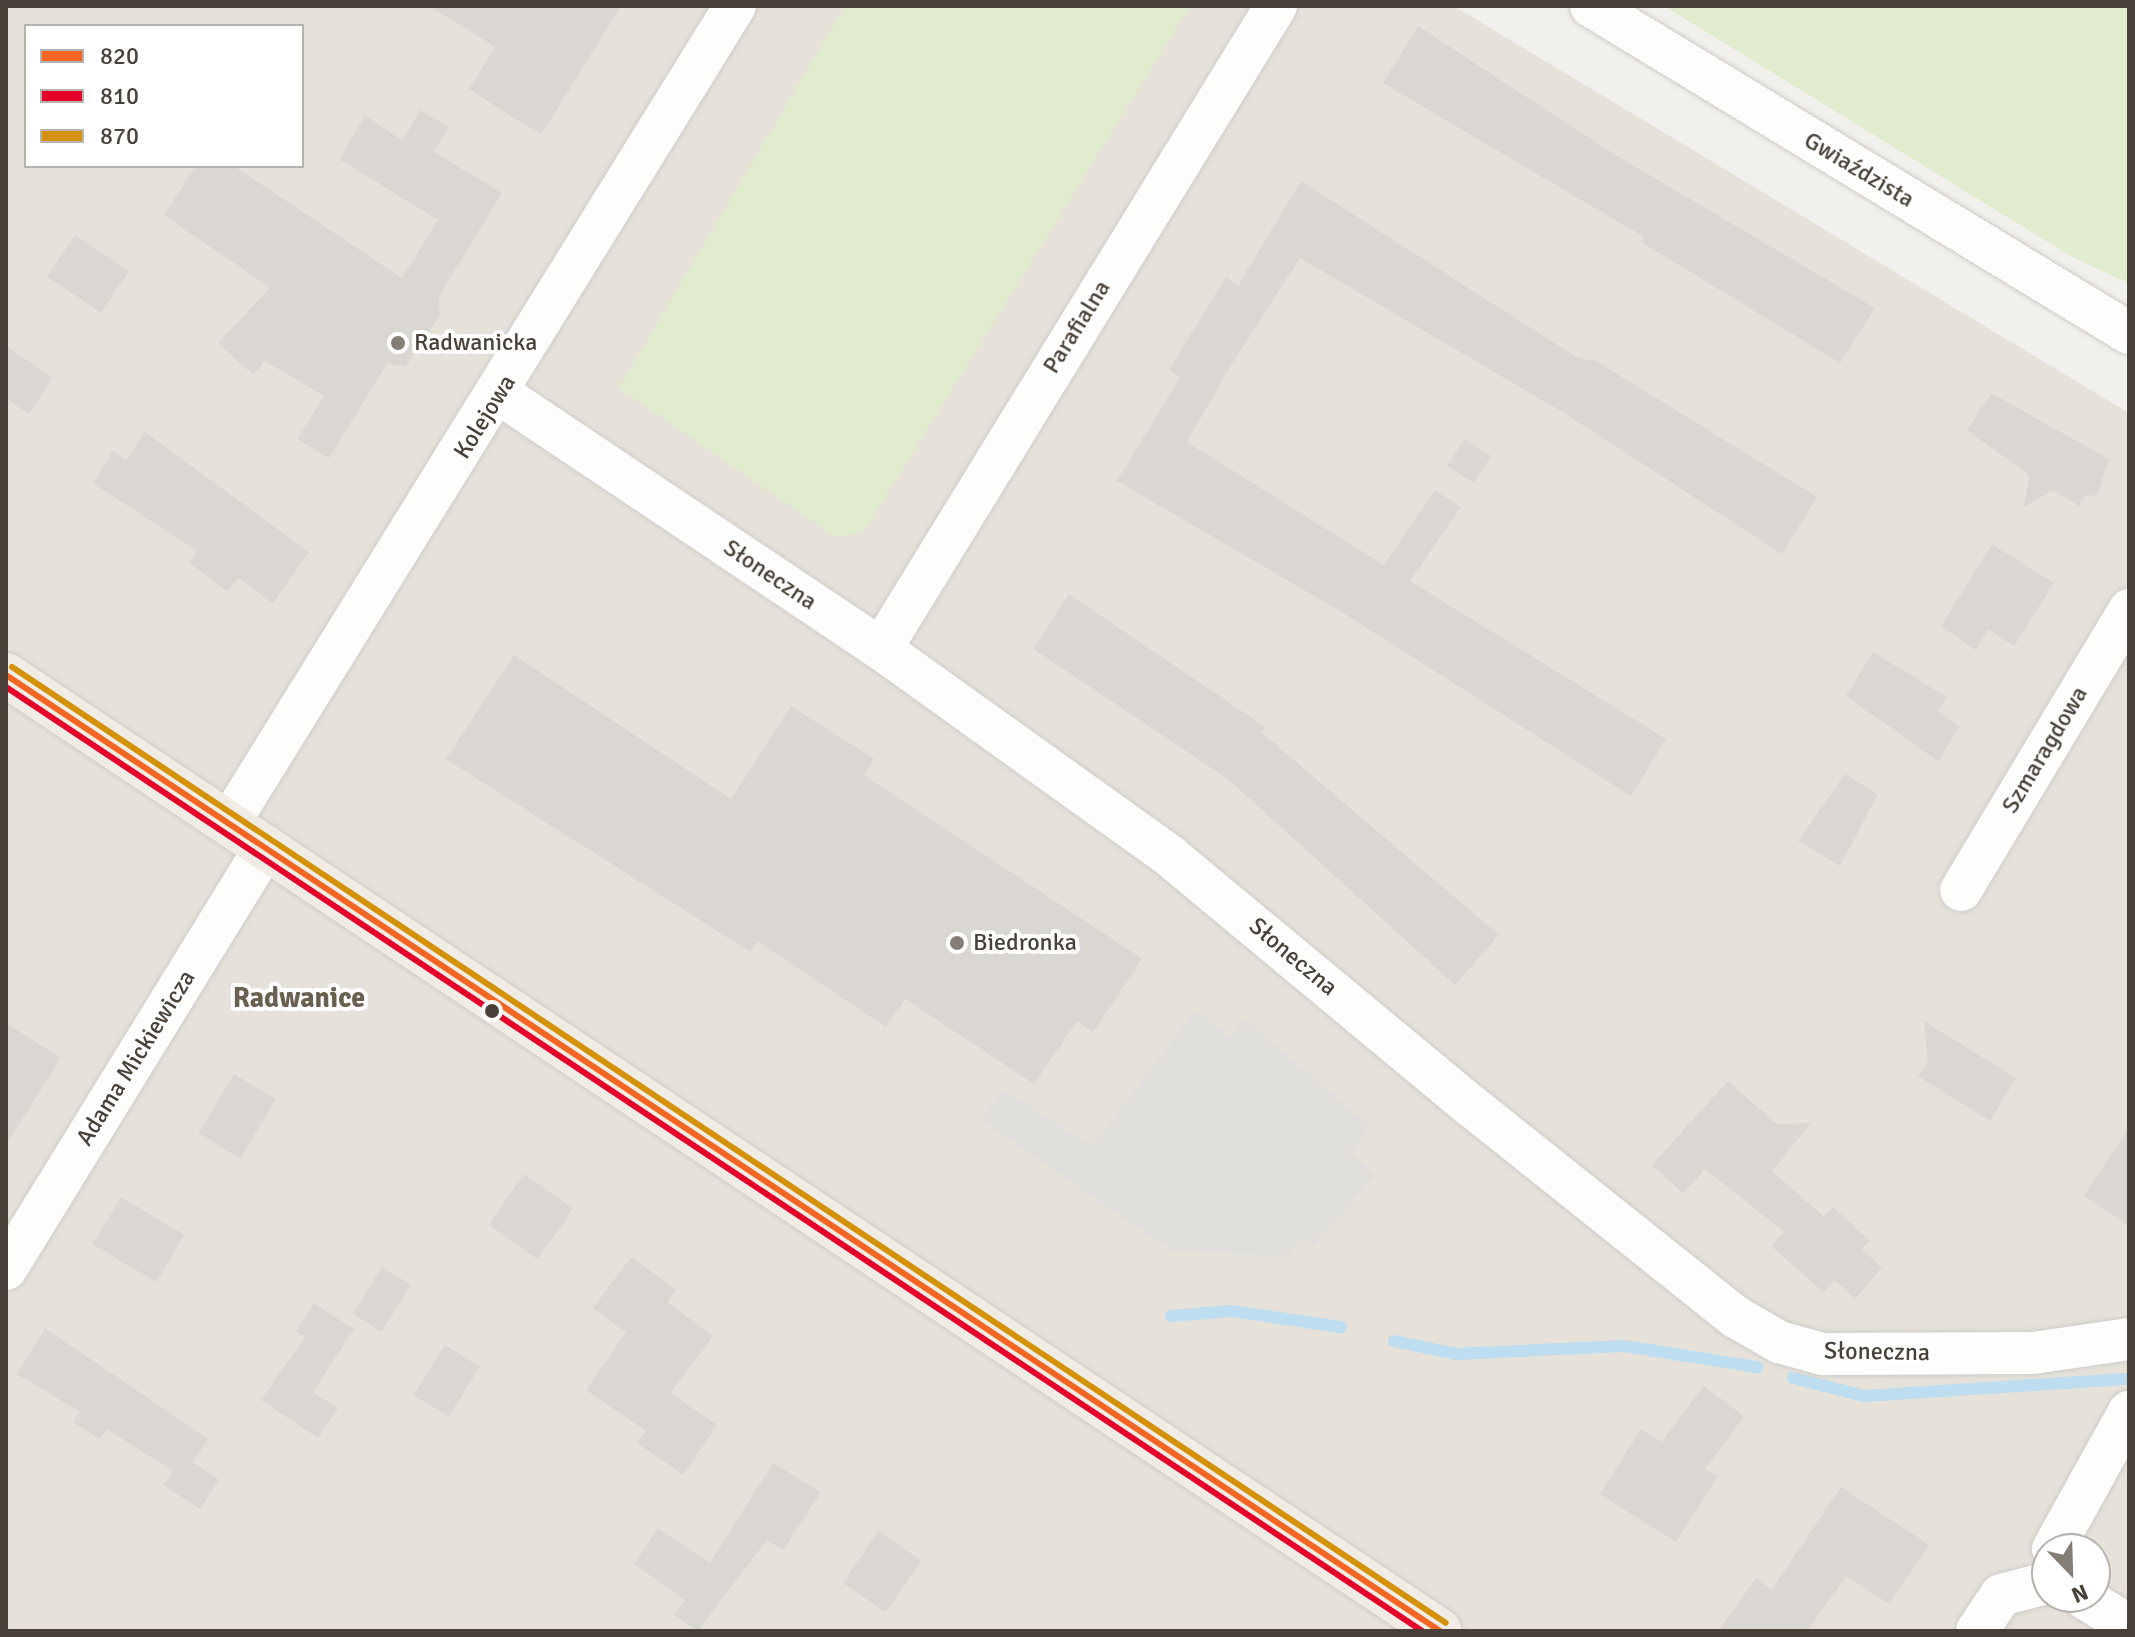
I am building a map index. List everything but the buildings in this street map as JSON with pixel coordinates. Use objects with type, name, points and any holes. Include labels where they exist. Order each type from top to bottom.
[{"type":"main road","points":[[6,675],[1440,1631]]},
{"type":"street","name":"Kolejowa","points":[[229,823],[500,394],[735,6]]},
{"type":"street","name":"Parafialna","points":[[881,649],[1276,6]]},
{"type":"street","name":"Gwiaździsta","points":[[1591,6],[2129,333]]},
{"type":"street","name":"Słoneczna","points":[[500,394],[881,649],[1171,857],[1470,1105],[1736,1317],[1779,1342],[1823,1354],[2033,1353],[2129,1339]]},
{"type":"street","name":"Szmaragdowa","points":[[1961,890],[2129,610]]},
{"type":"street","name":"Adama Mickiewicza","points":[[6,1269],[266,847]]},
{"type":"street","points":[[2065,1533],[2129,1412]]},
{"type":"street","points":[[1977,1631],[2001,1595],[2031,1577]]},
{"type":"street","points":[[2108,1613],[2129,1626]]},
{"type":"shaded area","points":[[6,6],[1454,6],[2129,413],[2129,1631],[6,1631]]},
{"type":"shaded area","points":[[1195,1011],[1230,1037],[1244,1019],[1370,1126],[1352,1153],[1375,1176],[1313,1246],[1303,1237],[1287,1256],[1172,1251],[981,1120],[1003,1089],[1092,1147]]},
{"type":"green space","points":[[845,6],[1190,6],[864,531],[837,538],[619,388]]},
{"type":"green space","points":[[1664,6],[2129,6],[2129,283],[2074,258]]},
{"type":"waterway","points":[[1171,1316],[1232,1311],[1341,1327]]},
{"type":"waterway","points":[[1394,1341],[1456,1354],[1624,1346],[1757,1367]]},
{"type":"waterway","points":[[1793,1378],[1864,1396],[2125,1379]]},
{"type":"transit line","name":"870","points":[[12,667],[1446,1623]]},
{"type":"transit line","name":"820","points":[[6,675],[1440,1631]]},
{"type":"transit line","name":"810","points":[[6,687],[1422,1631]]},
{"type":"place","name":"Radwanicka","points":[[398,343]]},
{"type":"place","name":"Biedronka","points":[[957,943]]},
{"type":"district","name":"Radwanice","points":[[299,998]]}]
